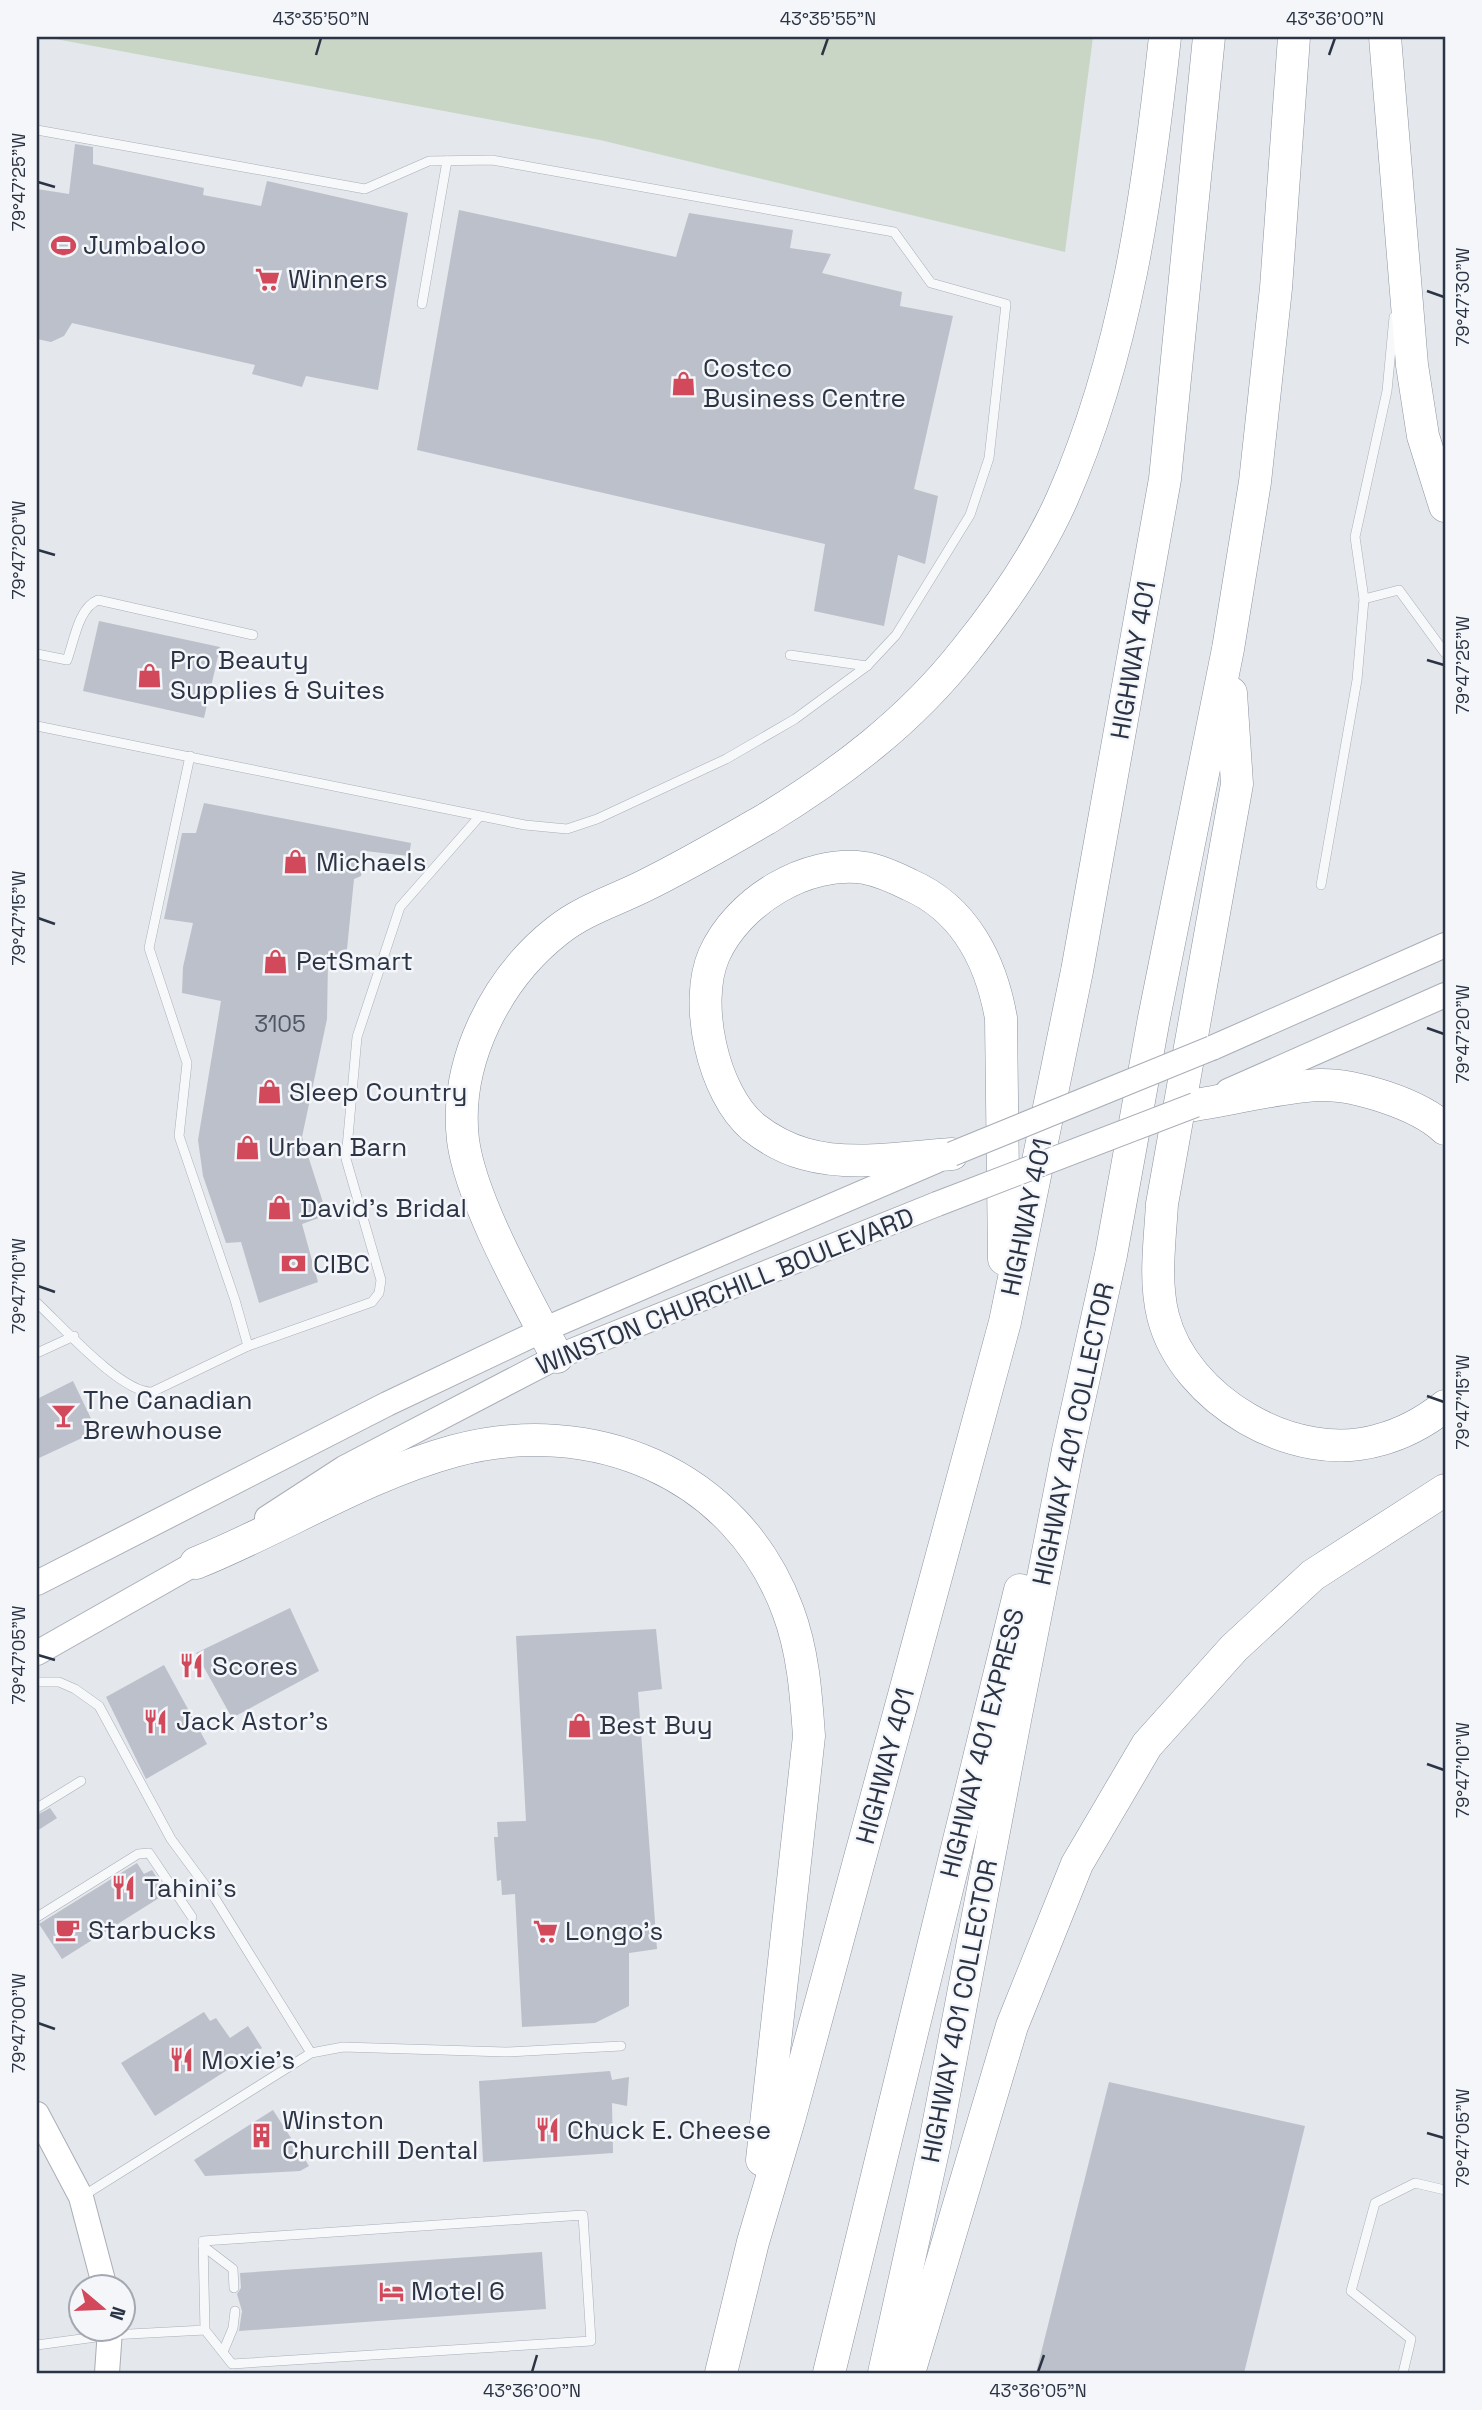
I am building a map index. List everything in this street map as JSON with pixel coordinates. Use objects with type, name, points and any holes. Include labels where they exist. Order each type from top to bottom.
[{"type":"highway","points":[[557,1357],[480,1196],[463,1143],[461,1105],[469,1061],[482,1026],[520,968],[556,932],[598,905],[643,886],[766,819],[858,758],[912,712],[964,652],[1003,600],[1028,562],[1060,503],[1108,372],[1126,305],[1165,37]]},
{"type":"highway","name":"HIGHWAY 401","points":[[721,2373],[753,2242],[789,2120],[1005,1322],[1077,971],[1165,479],[1209,37]]},
{"type":"highway","points":[[1136,1112],[1228,649],[1255,482],[1276,288],[1294,37]]},
{"type":"highway","points":[[1385,37],[1414,377],[1423,436],[1445,506]]},
{"type":"highway","points":[[1228,649],[1237,784],[1162,1204],[1158,1260],[1163,1317],[1181,1356],[1201,1384],[1234,1413],[1271,1431],[1307,1442],[1377,1441],[1407,1430],[1445,1406]]},
{"type":"highway","points":[[952,1154],[871,1159],[823,1158],[803,1154],[752,1126],[730,1099],[708,1032],[705,1008],[708,981],[714,955],[733,927],[756,902],[787,883],[819,870],[867,868],[921,890],[967,928],[995,985],[1001,1018],[1005,1322]]},
{"type":"highway","points":[[1195,1105],[1320,1085],[1384,1096],[1431,1115],[1445,1129]]},
{"type":"highway","name":"HIGHWAY 401 EXPRESS","points":[[829,2373],[1136,1112]]},
{"type":"highway","name":"HIGHWAY 401 COLLECTOR","points":[[884,2373],[935,2142],[1065,1463],[1111,1255],[1136,1112]]},
{"type":"highway","points":[[196,1563],[417,1462],[481,1445],[524,1439],[592,1444],[637,1458],[659,1467],[700,1492],[737,1525],[767,1565],[788,1609],[806,1690],[809,1735],[753,2242]]},
{"type":"highway","points":[[909,2373],[1012,2025],[1077,1864],[1147,1745],[1234,1648],[1313,1575],[1445,1490]]},
{"type":"main road","name":"WINSTON CHURCHILL BOULEVARD","points":[[37,1583],[363,1416],[543,1330],[952,1154],[1212,1048],[1445,945]]},
{"type":"main road","name":"WINSTON CHURCHILL BOULEVARD","points":[[37,1653],[196,1563],[344,1468],[557,1357],[937,1204],[1195,1105],[1445,995]]},
{"type":"main road","points":[[37,2114],[81,2197],[102,2274]]},
{"type":"main road","points":[[107,2373],[110,2344]]},
{"type":"lane","points":[[37,130],[365,189],[429,162],[492,160],[894,232],[931,283],[1006,304],[989,458],[970,515],[896,635],[867,666],[795,719],[726,759],[597,819],[566,829],[479,817],[37,726]]},
{"type":"lane","points":[[422,304],[447,161]]},
{"type":"lane","points":[[1321,885],[1357,680],[1364,599],[1355,537],[1387,391],[1395,314],[1397,191]]},
{"type":"lane","points":[[1364,599],[1399,590],[1445,653]]},
{"type":"lane","points":[[37,654],[67,660],[80,620],[88,607],[99,600],[253,635]]},
{"type":"lane","points":[[790,655],[867,666]]},
{"type":"lane","points":[[190,756],[149,948],[187,1063],[179,1136],[248,1346]]},
{"type":"lane","points":[[37,1304],[119,1378],[143,1392],[152,1392],[248,1346],[372,1302],[379,1293],[381,1280],[346,1158],[358,1037],[400,908],[479,817]]},
{"type":"lane","points":[[37,1353],[74,1336]]},
{"type":"lane","points":[[37,1682],[59,1682],[75,1689],[99,1706],[171,1839],[216,1900],[311,2053]]},
{"type":"lane","points":[[37,1808],[81,1781]]},
{"type":"lane","points":[[37,1917],[138,1854],[149,1853],[192,1917]]},
{"type":"lane","points":[[81,2197],[311,2053],[343,2047],[506,2052],[621,2046]]},
{"type":"lane","points":[[1403,2373],[1411,2339],[1351,2291],[1374,2203],[1415,2183],[1445,2190]]},
{"type":"lane","points":[[583,2216],[591,2341],[232,2364],[205,2330],[203,2241],[583,2216]]},
{"type":"lane","points":[[203,2246],[233,2269],[233,2288]]},
{"type":"lane","points":[[223,2352],[233,2328],[235,2311]]},
{"type":"lane","points":[[136,2331],[205,2330]]},
{"type":"lane","points":[[37,2345],[66,2340]]},
{"type":"green space","points":[[45,37],[1093,37],[1065,252],[600,140]]},
{"type":"building","points":[[75,144],[93,147],[93,164],[204,188],[203,195],[261,206],[267,181],[408,213],[378,390],[306,376],[302,387],[252,374],[255,365],[72,323],[64,336],[51,342],[37,339],[37,189],[69,194]]},
{"type":"building","name":"Costco Business Centre","points":[[459,210],[676,257],[689,213],[793,230],[790,248],[831,254],[822,273],[902,292],[900,306],[953,316],[914,489],[938,496],[925,564],[898,555],[884,626],[814,611],[825,544],[417,450]]},
{"type":"building","points":[[99,621],[220,647],[204,718],[83,691]]},
{"type":"building","points":[[204,803],[411,843],[409,856],[365,851],[361,876],[354,879],[346,959],[328,961],[327,1019],[302,1137],[327,1215],[302,1224],[318,1282],[259,1303],[241,1242],[226,1243],[203,1176],[198,1140],[221,1001],[182,993],[183,967],[193,923],[164,919],[182,833],[196,833]]},
{"type":"building","name":"The Canadian Brewhouse","points":[[73,1381],[97,1431],[37,1459],[37,1399]]},
{"type":"building","points":[[290,1608],[319,1671],[232,1718],[196,1653]]},
{"type":"building","points":[[656,1629],[662,1689],[638,1692],[657,1949],[629,1953],[629,2006],[595,2023],[522,2027],[515,1894],[502,1895],[501,1880],[497,1881],[494,1837],[498,1837],[497,1822],[526,1821],[516,1636]]},
{"type":"building","name":"Jack Astor's","points":[[164,1665],[207,1744],[146,1779],[106,1697]]},
{"type":"building","points":[[50,1808],[57,1818],[37,1831],[37,1815]]},
{"type":"building","points":[[137,1863],[144,1874],[152,1870],[161,1884],[154,1889],[159,1898],[62,1959],[39,1924]]},
{"type":"building","points":[[204,2012],[210,2021],[216,2018],[230,2038],[248,2026],[262,2048],[155,2116],[121,2063]]},
{"type":"building","name":"Chuck E. Cheese","points":[[610,2071],[612,2080],[629,2077],[627,2106],[612,2103],[613,2153],[483,2162],[479,2081]]},
{"type":"building","points":[[1109,2082],[1305,2126],[1244,2373],[1036,2373]]},
{"type":"building","name":"Winston Churchill Dental","points":[[273,2110],[309,2166],[300,2171],[205,2176],[194,2160]]},
{"type":"building","name":"Motel 6","points":[[542,2252],[546,2309],[239,2331],[242,2311],[237,2294],[241,2288],[240,2273]]},
{"type":"place","name":"Jumbaloo","points":[[63,245]]},
{"type":"place","name":"Winners","points":[[268,279]]},
{"type":"place","name":"Costco Business Centre","points":[[683,383]]},
{"type":"place","name":"Pro Beauty Supplies & Suites","points":[[150,675]]},
{"type":"place","name":"Michaels","points":[[296,862]]},
{"type":"place","name":"PetSmart","points":[[276,961]]},
{"type":"place","name":"Sleep Country","points":[[269,1092]]},
{"type":"place","name":"Urban Barn","points":[[248,1147]]},
{"type":"place","name":"David's Bridal","points":[[280,1208]]},
{"type":"place","name":"CIBC","points":[[293,1264]]},
{"type":"place","name":"The Canadian Brewhouse","points":[[63,1415]]},
{"type":"place","name":"Scores","points":[[192,1666]]},
{"type":"place","name":"Jack Astor's","points":[[156,1721]]},
{"type":"place","name":"Best Buy","points":[[579,1725]]},
{"type":"place","name":"Tahini’s","points":[[124,1888]]},
{"type":"place","name":"Starbucks","points":[[68,1930]]},
{"type":"place","name":"Longo's","points":[[545,1931]]},
{"type":"place","name":"Moxie's","points":[[181,2060]]},
{"type":"place","name":"Chuck E. Cheese","points":[[547,2130]]},
{"type":"place","name":"Winston Churchill Dental","points":[[262,2135]]},
{"type":"place","name":"Motel 6","points":[[391,2291]]}]
